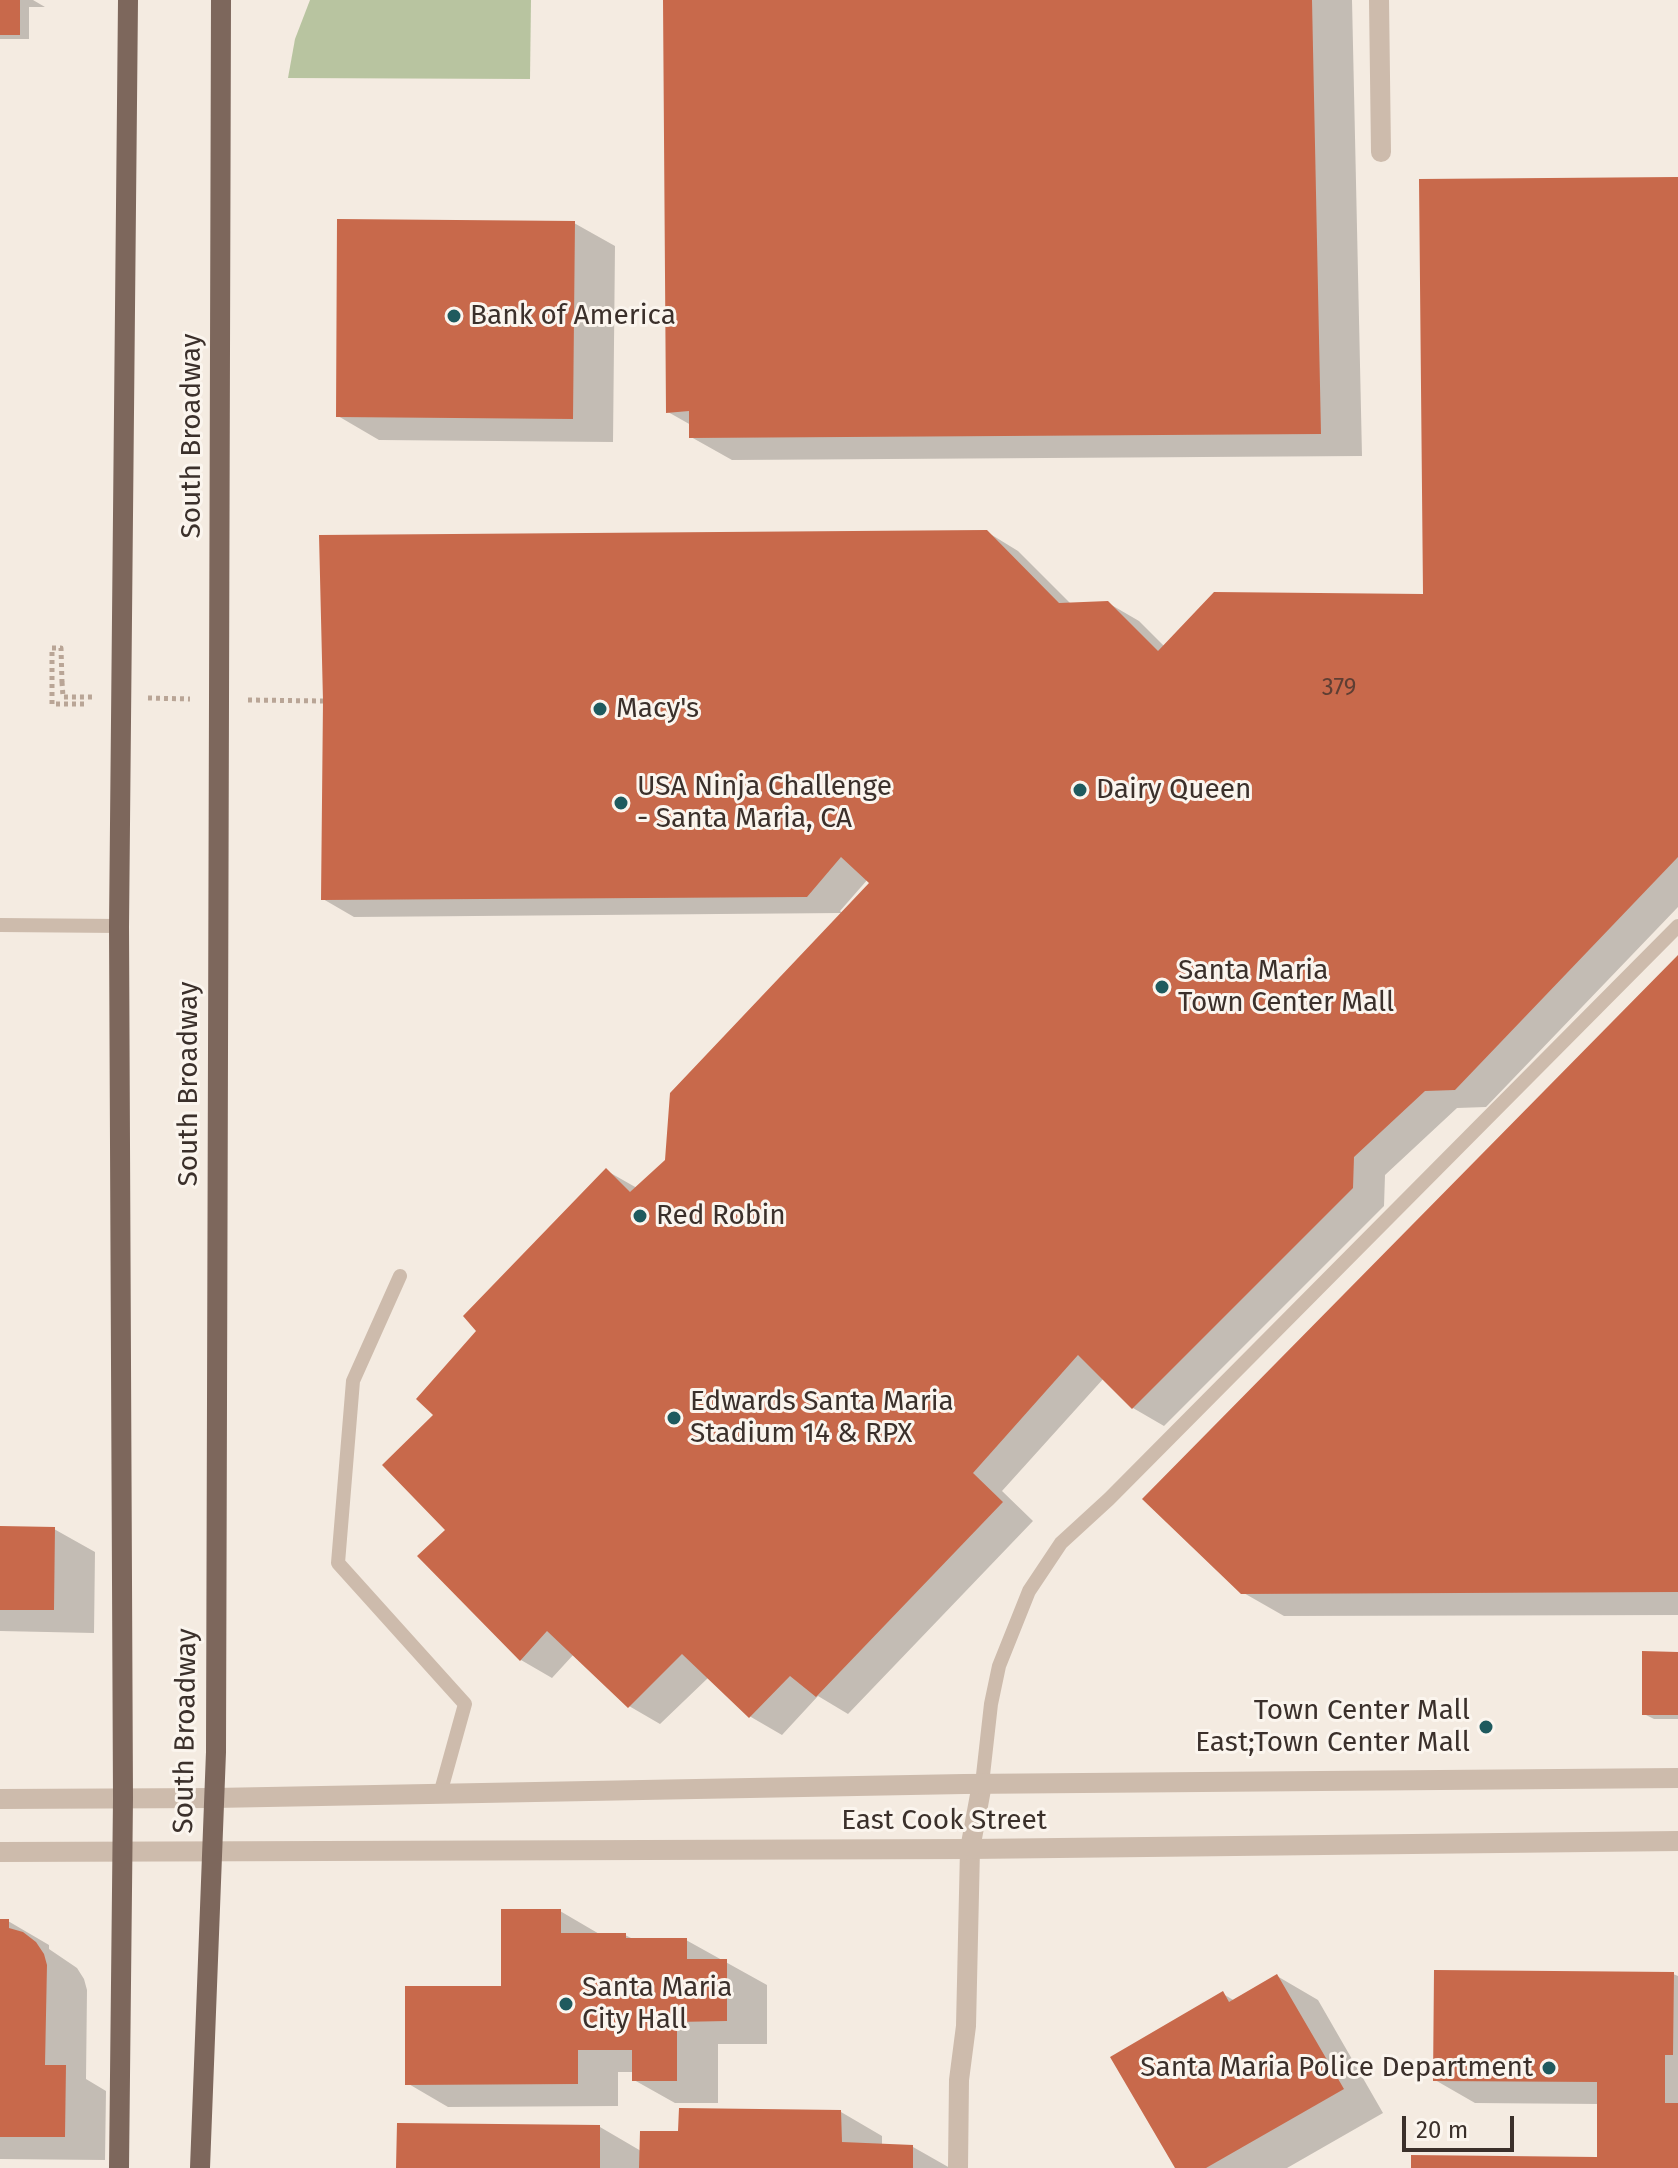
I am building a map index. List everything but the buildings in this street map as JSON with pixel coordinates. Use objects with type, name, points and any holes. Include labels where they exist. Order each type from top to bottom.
[{"type":"main road","points":[[119,2168],[123,1798],[119,926],[128,0]]},
{"type":"main road","name":"South Broadway","points":[[200,2168],[214,1798],[221,0]]},
{"type":"street","points":[[1379,0],[1381,152]]},
{"type":"street","name":"East Cook Street","points":[[0,1799],[982,1784],[1678,1778]]},
{"type":"street","points":[[958,2168],[959,2080],[966,2026],[970,1849],[982,1784]]},
{"type":"street","name":"East Cook Street","points":[[0,1852],[970,1849],[1678,1841]]},
{"type":"lane","points":[[0,925],[119,926]]},
{"type":"lane","points":[[982,1784],[999,1666],[1029,1591],[1061,1543],[1109,1499],[1678,926]]},
{"type":"lane","points":[[400,1276],[353,1381],[338,1563],[465,1704],[440,1794]]},
{"type":"path","points":[[87,704],[52,704],[52,648],[61,648],[63,697],[108,697]]},
{"type":"path","points":[[139,698],[200,699]]},
{"type":"path","points":[[246,700],[323,701]]},
{"type":"green space","points":[[310,0],[531,0],[530,79],[288,78],[295,39]]},
{"type":"place","name":"Bank of America","points":[[454,316]]},
{"type":"place","name":"Macy's","points":[[600,709]]},
{"type":"place","name":"Dairy Queen","points":[[1080,790]]},
{"type":"place","name":"USA Ninja Challenge - Santa Maria, CA","points":[[621,803]]},
{"type":"place","name":"Santa Maria Town Center Mall","points":[[1162,987]]},
{"type":"place","name":"Red Robin","points":[[640,1216]]},
{"type":"place","name":"Edwards Santa Maria Stadium 14 & RPX","points":[[674,1418]]},
{"type":"place","name":"Town Center Mall East;Town Center Mall","points":[[1486,1727]]},
{"type":"place","name":"Santa Maria City Hall","points":[[566,2004]]},
{"type":"place","name":"Santa Maria Police Department","points":[[1549,2068]]}]
